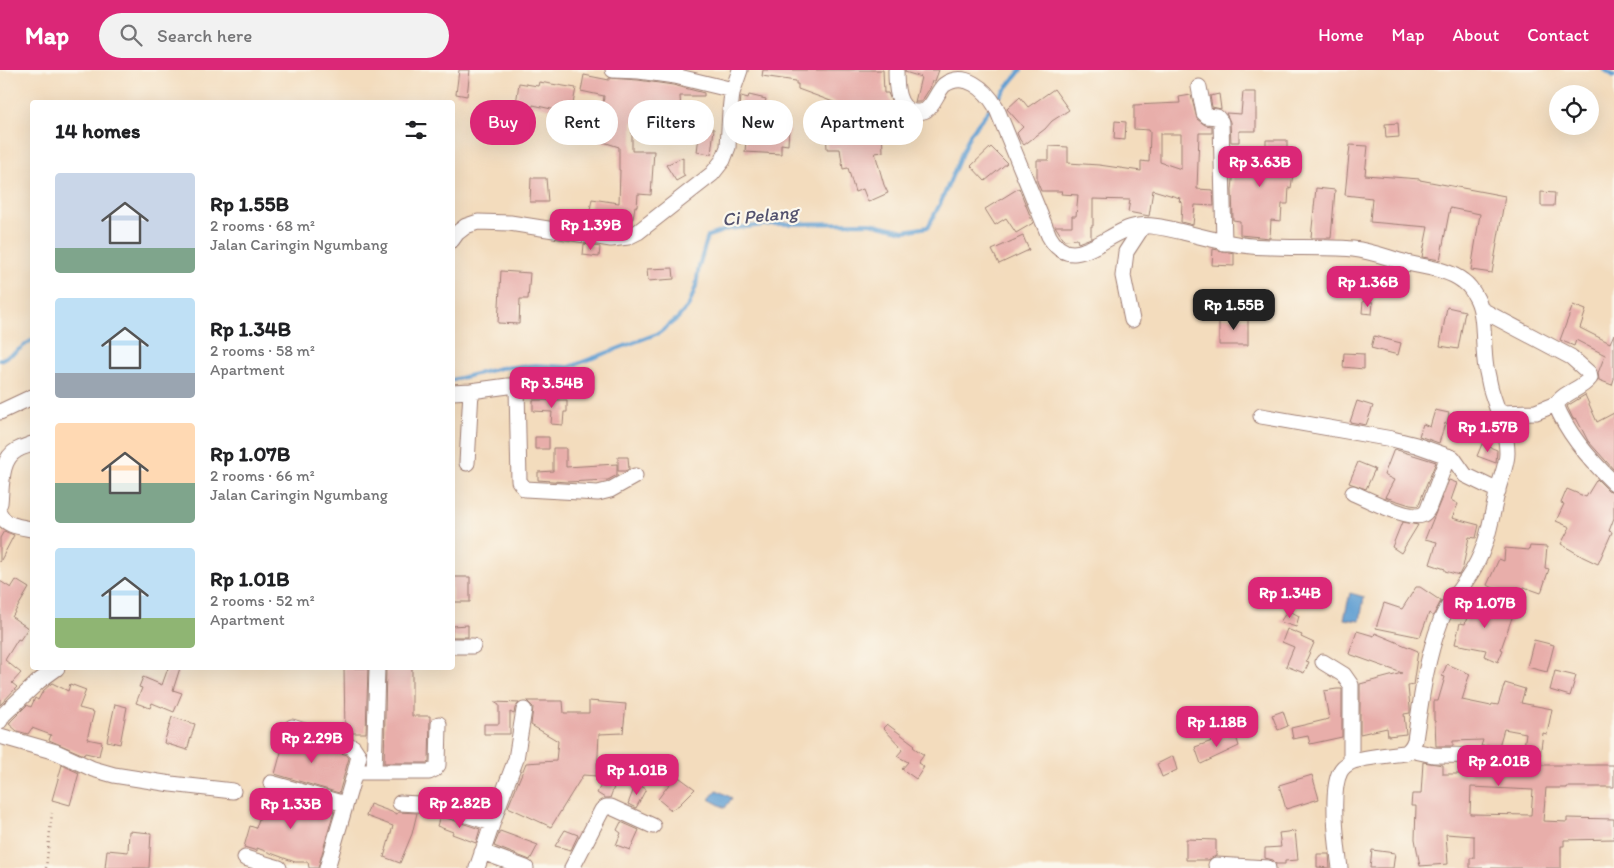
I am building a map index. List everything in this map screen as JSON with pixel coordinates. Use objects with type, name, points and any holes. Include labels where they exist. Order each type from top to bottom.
[{"type":"street","points":[[613,70],[639,71],[675,76],[733,90]]},
{"type":"street","points":[[455,236],[466,226],[478,222],[510,223],[612,239],[628,237],[638,232],[712,174],[723,160],[728,147],[733,90],[740,70]]},
{"type":"street","points":[[896,70],[898,93],[901,102],[911,112],[925,110],[945,85],[961,74],[979,85],[993,101],[1053,244],[1061,250],[1082,252],[1128,228],[1143,226],[1173,230],[1224,243],[1258,247],[1352,249],[1371,252],[1445,272],[1463,281],[1474,293],[1482,310],[1484,353],[1491,390],[1500,413],[1507,452],[1506,460],[1484,549],[1440,620],[1424,678],[1415,740],[1410,750],[1405,753],[1351,762],[1342,768],[1336,785],[1336,819],[1340,868]]},
{"type":"street","points":[[1199,87],[1204,113],[1207,116],[1217,117],[1220,122],[1224,243]]},
{"type":"street","points":[[1132,320],[1123,276],[1126,252],[1143,226]]},
{"type":"street","points":[[1482,310],[1571,357],[1589,373],[1590,378],[1587,382],[1566,394],[1556,404],[1536,412],[1500,413]]},
{"type":"street","points":[[455,392],[508,386],[513,386],[517,389],[519,481],[525,489],[598,493],[610,490],[635,476]]},
{"type":"street","points":[[467,463],[471,390]]},
{"type":"street","points":[[0,412],[30,398]]},
{"type":"street","points":[[1556,404],[1569,429],[1586,453],[1614,483]]},
{"type":"street","points":[[1260,416],[1392,439],[1416,445],[1453,458],[1465,475],[1498,491]]},
{"type":"street","points":[[0,502],[5,463],[16,450],[30,445]]},
{"type":"street","points":[[1353,493],[1406,514],[1423,515],[1428,509],[1448,456]]},
{"type":"street","points":[[0,514],[8,524],[30,529]]},
{"type":"street","points":[[455,646],[473,646]]},
{"type":"street","points":[[1323,662],[1344,675],[1351,685],[1351,762]]},
{"type":"street","points":[[0,722],[3,715],[39,681],[54,670]]},
{"type":"street","points":[[374,772],[377,670]]},
{"type":"street","points":[[477,868],[516,759],[524,710]]},
{"type":"street","points":[[355,772],[429,772],[435,769],[438,765],[439,724]]},
{"type":"street","points":[[292,727],[353,747],[359,756],[327,868]]},
{"type":"street","points":[[0,736],[56,752],[93,769],[114,775],[233,792]]},
{"type":"street","points":[[1410,750],[1433,755],[1513,756]]},
{"type":"street","points":[[271,784],[345,804]]},
{"type":"street","points":[[400,803],[436,805],[492,823]]},
{"type":"street","points":[[572,868],[602,810],[606,807],[653,826]]},
{"type":"street","points":[[482,852],[526,868]]},
{"type":"street","points":[[245,858],[279,868]]},
{"type":"street","points":[[1216,865],[1268,868]]},
{"type":"path","points":[[46,868],[52,813]]},
{"type":"water","points":[[1350,593],[1364,597],[1360,621],[1344,619]]},
{"type":"water","points":[[717,790],[732,798],[725,808],[709,799]]},
{"type":"building","points":[[459,70],[470,70],[467,96],[456,94]]},
{"type":"building","points":[[763,70],[883,70],[884,93],[888,93],[891,100],[828,100],[798,89],[796,81],[762,76]]},
{"type":"building","points":[[905,70],[939,70],[935,81],[932,81],[922,100],[915,100],[921,77],[905,72]]},
{"type":"building","points":[[584,75],[609,80],[609,78],[638,80],[673,85],[704,93],[704,96],[680,96],[680,100],[628,100],[628,145],[632,145],[632,151],[654,151],[651,195],[638,194],[637,207],[635,206],[633,219],[605,216],[604,223],[588,221],[592,199],[619,203],[619,147],[613,145],[618,145],[618,100],[604,100],[604,96],[581,91]]},
{"type":"building","points":[[539,82],[576,88],[574,100],[546,100],[546,108],[536,106],[536,100],[517,100],[519,83],[538,86]]},
{"type":"building","points":[[1054,89],[1069,110],[1052,121],[1045,129],[1024,145],[1017,133],[1023,127],[1007,109],[1020,97],[1028,107]]},
{"type":"building","points":[[1243,92],[1256,92],[1256,131],[1239,131],[1239,142],[1231,142],[1230,122],[1226,113],[1241,114]]},
{"type":"building","points":[[1219,94],[1221,109],[1212,107],[1210,96]]},
{"type":"building","points":[[749,95],[766,99],[741,100],[741,96],[748,98]]},
{"type":"building","points":[[1191,95],[1197,119],[1205,125],[1212,126],[1212,133],[1199,133],[1197,189],[1213,190],[1214,206],[1195,205],[1193,225],[1181,222],[1182,202],[1179,201],[1180,198],[1153,190],[1149,216],[1128,212],[1130,200],[1093,199],[1091,238],[1078,243],[1077,239],[1064,240],[1055,226],[1072,226],[1072,216],[1076,216],[1078,195],[1061,194],[1062,191],[1041,191],[1037,181],[1037,160],[1049,160],[1049,146],[1068,147],[1068,163],[1141,171],[1141,161],[1149,162],[1150,132],[1149,130],[1134,129],[1134,105],[1180,103],[1179,97]],"holes":[[[1160,134],[1181,134],[1181,169],[1160,162]]]},
{"type":"building","points":[[1115,121],[1126,122],[1125,140],[1114,139]]},
{"type":"building","points":[[1398,123],[1399,137],[1386,138],[1385,124]]},
{"type":"building","points":[[1266,140],[1287,140],[1287,158],[1290,158],[1288,173],[1293,174],[1291,188],[1289,187],[1288,204],[1282,204],[1281,221],[1271,220],[1270,238],[1240,235],[1240,221],[1233,220],[1232,190],[1234,169],[1232,168],[1231,152],[1235,145],[1266,161]]},
{"type":"building","points":[[698,145],[712,145],[711,154],[697,152]]},
{"type":"building","points":[[746,145],[781,145],[781,154],[745,152]]},
{"type":"building","points":[[827,145],[883,145],[883,152],[875,153],[888,193],[868,202],[863,189],[855,192],[848,168],[843,169],[840,149],[827,149]]},
{"type":"building","points":[[1350,145],[1368,146],[1365,175],[1420,179],[1505,196],[1492,273],[1471,270],[1480,214],[1450,208],[1440,260],[1422,257],[1428,227],[1370,222],[1372,198],[1345,195]]},
{"type":"building","points":[[991,147],[1007,163],[985,181],[971,166]]},
{"type":"building","points":[[683,157],[683,173],[685,176],[676,181],[666,165]]},
{"type":"building","points":[[531,178],[546,178],[548,202],[530,202]]},
{"type":"building","points":[[1019,188],[1033,223],[1016,233],[1006,218],[995,225],[985,209]]},
{"type":"building","points":[[1316,188],[1335,190],[1331,238],[1311,238]]},
{"type":"building","points":[[1541,192],[1555,193],[1554,206],[1541,206]]},
{"type":"building","points":[[1023,236],[1029,250],[999,264],[992,250]]},
{"type":"building","points":[[584,244],[600,247],[599,257],[583,255]]},
{"type":"building","points":[[1213,249],[1234,253],[1234,266],[1212,265]]},
{"type":"building","points":[[673,268],[674,279],[648,281],[647,269]]},
{"type":"building","points":[[501,271],[530,273],[528,299],[520,299],[519,324],[498,323]]},
{"type":"building","points":[[1363,301],[1373,302],[1372,314],[1362,313]]},
{"type":"building","points":[[1573,305],[1586,310],[1580,328],[1610,343],[1614,334],[1614,379],[1612,385],[1599,380],[1598,373],[1605,355],[1576,340],[1574,346],[1560,340]]},
{"type":"building","points":[[1447,307],[1465,311],[1458,349],[1440,346]]},
{"type":"building","points":[[1219,318],[1248,318],[1248,345],[1219,345]]},
{"type":"building","points":[[1374,336],[1401,343],[1398,355],[1371,348]]},
{"type":"building","points":[[1344,353],[1364,354],[1364,369],[1343,367]]},
{"type":"building","points":[[1585,395],[1597,422],[1614,413],[1614,470],[1588,441],[1576,418],[1573,419],[1567,406]]},
{"type":"building","points":[[533,400],[567,400],[567,412],[564,412],[563,425],[551,424],[552,412],[533,411]]},
{"type":"building","points":[[1357,401],[1373,406],[1366,425],[1350,422]]},
{"type":"building","points":[[1435,410],[1449,413],[1447,424],[1445,423],[1439,443],[1419,436],[1423,424],[1430,427]]},
{"type":"building","points":[[535,437],[549,437],[549,449],[535,449]]},
{"type":"building","points":[[1482,444],[1497,450],[1496,463],[1477,456]]},
{"type":"building","points":[[553,448],[566,448],[566,467],[617,464],[617,475],[608,480],[567,482],[538,480],[538,472],[553,471]]},
{"type":"building","points":[[1394,449],[1436,462],[1418,506],[1385,497],[1394,480],[1384,475]]},
{"type":"building","points":[[618,457],[628,457],[629,469],[618,471]]},
{"type":"building","points":[[1358,462],[1375,469],[1366,489],[1349,483]]},
{"type":"building","points":[[1597,479],[1608,490],[1614,492],[1614,518],[1609,531],[1612,532],[1598,564],[1561,544],[1570,527],[1556,521],[1564,504],[1561,503],[1567,489],[1586,497]]},
{"type":"building","points":[[1449,480],[1457,483],[1451,500],[1458,504],[1452,518],[1479,525],[1476,538],[1469,537],[1463,567],[1459,575],[1430,564],[1437,542],[1425,539]]},
{"type":"building","points":[[1402,522],[1418,525],[1401,553],[1392,547]]},
{"type":"building","points":[[4,531],[14,535],[0,562],[0,538]]},
{"type":"building","points":[[1530,546],[1547,547],[1545,568],[1549,569],[1541,593],[1524,587],[1519,599],[1487,585],[1499,559],[1504,561],[1505,548],[1529,550]]},
{"type":"building","points":[[455,577],[470,577],[470,602],[455,602]]},
{"type":"building","points":[[16,580],[29,588],[12,617],[28,628],[20,640],[18,639],[5,660],[21,673],[12,683],[17,687],[0,705],[0,581],[11,588]]},
{"type":"building","points":[[1416,587],[1420,587],[1441,601],[1433,616],[1429,613],[1420,637],[1376,628],[1384,603],[1402,609]]},
{"type":"building","points":[[1472,600],[1514,612],[1498,662],[1484,656],[1486,650],[1455,644],[1460,623],[1465,624]]},
{"type":"building","points":[[1288,610],[1299,616],[1296,627],[1280,622]]},
{"type":"building","points":[[468,625],[468,637],[455,637],[455,626]]},
{"type":"building","points":[[1287,629],[1302,635],[1301,637],[1314,643],[1306,661],[1309,662],[1304,673],[1286,666],[1294,647],[1282,642]]},
{"type":"building","points":[[1357,631],[1374,636],[1375,633],[1418,651],[1413,685],[1408,686],[1410,713],[1404,714],[1406,734],[1388,736],[1387,728],[1360,734],[1360,684],[1402,673],[1349,654]]},
{"type":"building","points":[[1534,640],[1554,645],[1547,672],[1527,667]]},
{"type":"building","points":[[1447,664],[1470,674],[1462,700],[1491,706],[1492,704],[1498,705],[1505,683],[1525,689],[1521,703],[1552,709],[1547,734],[1543,733],[1539,765],[1614,765],[1614,787],[1546,788],[1543,821],[1567,822],[1567,818],[1614,819],[1614,839],[1564,840],[1564,846],[1561,846],[1561,868],[1470,868],[1470,858],[1474,858],[1474,836],[1446,834],[1448,864],[1420,866],[1415,839],[1416,806],[1411,806],[1412,794],[1421,794],[1423,762],[1443,765],[1443,774],[1470,774],[1471,765],[1521,768],[1526,733],[1504,729],[1499,746],[1481,746],[1483,740],[1453,741],[1453,746],[1436,746],[1434,701],[1438,701],[1445,677],[1442,676]],"holes":[[[1471,787],[1533,790],[1531,815],[1470,814]]]},
{"type":"building","points":[[167,670],[179,670],[173,690],[182,693],[174,712],[152,703],[150,708],[136,703],[142,688],[139,687],[143,677],[162,685]]},
{"type":"building","points":[[344,670],[368,670],[366,733],[345,733]]},
{"type":"building","points":[[386,670],[412,670],[412,716],[430,716],[429,762],[384,763]]},
{"type":"building","points":[[1555,671],[1576,676],[1570,696],[1550,690]]},
{"type":"building","points":[[52,683],[68,691],[70,684],[86,690],[79,708],[94,712],[87,739],[102,742],[99,756],[85,753],[84,755],[49,740],[51,735],[32,728],[28,734],[17,731],[9,724],[27,705],[31,707],[35,698],[38,700],[43,691]]},
{"type":"building","points":[[1342,689],[1342,737],[1310,744],[1308,736],[1293,739],[1291,728],[1329,719],[1324,691]]},
{"type":"building","points":[[527,701],[563,701],[564,713],[589,713],[589,701],[626,704],[623,733],[599,734],[597,776],[583,775],[551,827],[508,807],[526,763],[556,761],[558,741],[531,725],[533,707]]},
{"type":"building","points":[[494,702],[519,703],[515,708],[514,714],[510,712],[510,734],[484,734],[484,724],[499,724],[499,705]]},
{"type":"building","points":[[115,704],[127,707],[120,744],[107,741]]},
{"type":"building","points":[[1283,711],[1288,726],[1278,730],[1272,715]]},
{"type":"building","points":[[1231,713],[1235,727],[1226,731],[1219,718]]},
{"type":"building","points":[[172,717],[195,724],[187,750],[164,743]]},
{"type":"building","points":[[887,724],[915,745],[913,747],[924,755],[918,763],[924,767],[916,779],[902,769],[908,762],[897,756],[903,749],[883,728]]},
{"type":"building","points":[[1235,733],[1239,746],[1201,764],[1195,747]]},
{"type":"building","points":[[286,734],[347,755],[349,758],[339,793],[275,774]]},
{"type":"building","points":[[1173,756],[1177,770],[1162,777],[1157,764]]},
{"type":"building","points":[[62,765],[79,773],[70,805],[52,800]]},
{"type":"building","points":[[676,775],[695,789],[679,805],[671,810],[658,799]]},
{"type":"building","points":[[1312,775],[1319,799],[1286,809],[1279,785]]},
{"type":"building","points":[[603,781],[614,787],[610,798],[605,798],[597,793]]},
{"type":"building","points":[[636,783],[646,789],[636,808],[628,804]]},
{"type":"building","points":[[268,792],[334,811],[318,868],[309,868],[308,862],[295,862],[257,848],[257,851],[244,847],[250,826],[256,828]]},
{"type":"building","points":[[370,804],[397,814],[398,812],[417,813],[412,834],[400,863],[384,857],[393,826],[366,816]]},
{"type":"building","points":[[440,816],[480,829],[476,843],[437,826]]},
{"type":"building","points":[[621,822],[639,830],[630,850],[616,845],[621,833],[617,830]]},
{"type":"building","points":[[565,830],[578,835],[571,850],[555,846]]},
{"type":"building","points":[[129,831],[151,833],[149,868],[105,868],[107,850],[128,852]]},
{"type":"building","points":[[500,831],[538,845],[530,860],[494,846]]},
{"type":"building","points":[[1295,831],[1298,860],[1285,861],[1285,864],[1276,864],[1273,860],[1265,858],[1265,848],[1281,847],[1279,833]]},
{"type":"building","points":[[1186,839],[1216,840],[1216,856],[1208,860],[1186,860]]},
{"type":"building","points":[[1372,850],[1395,853],[1393,868],[1370,868]]},
{"type":"building","points":[[1317,854],[1329,854],[1330,868],[1317,867]]},
{"type":"waterway","name":"Ci Pelang","points":[[996,101],[1021,70]]},
{"type":"waterway","name":"Ci Pelang","points":[[1605,70],[1614,76]]},
{"type":"waterway","name":"Ci Pelang","points":[[455,379],[500,368],[536,365],[569,367],[659,333],[678,318],[689,305],[696,286],[699,266],[708,236],[729,229],[772,224],[870,223],[904,231],[928,227],[941,202],[970,134],[992,106]]},
{"type":"waterway","name":"Ci Pelang","points":[[0,360],[30,341]]}]
